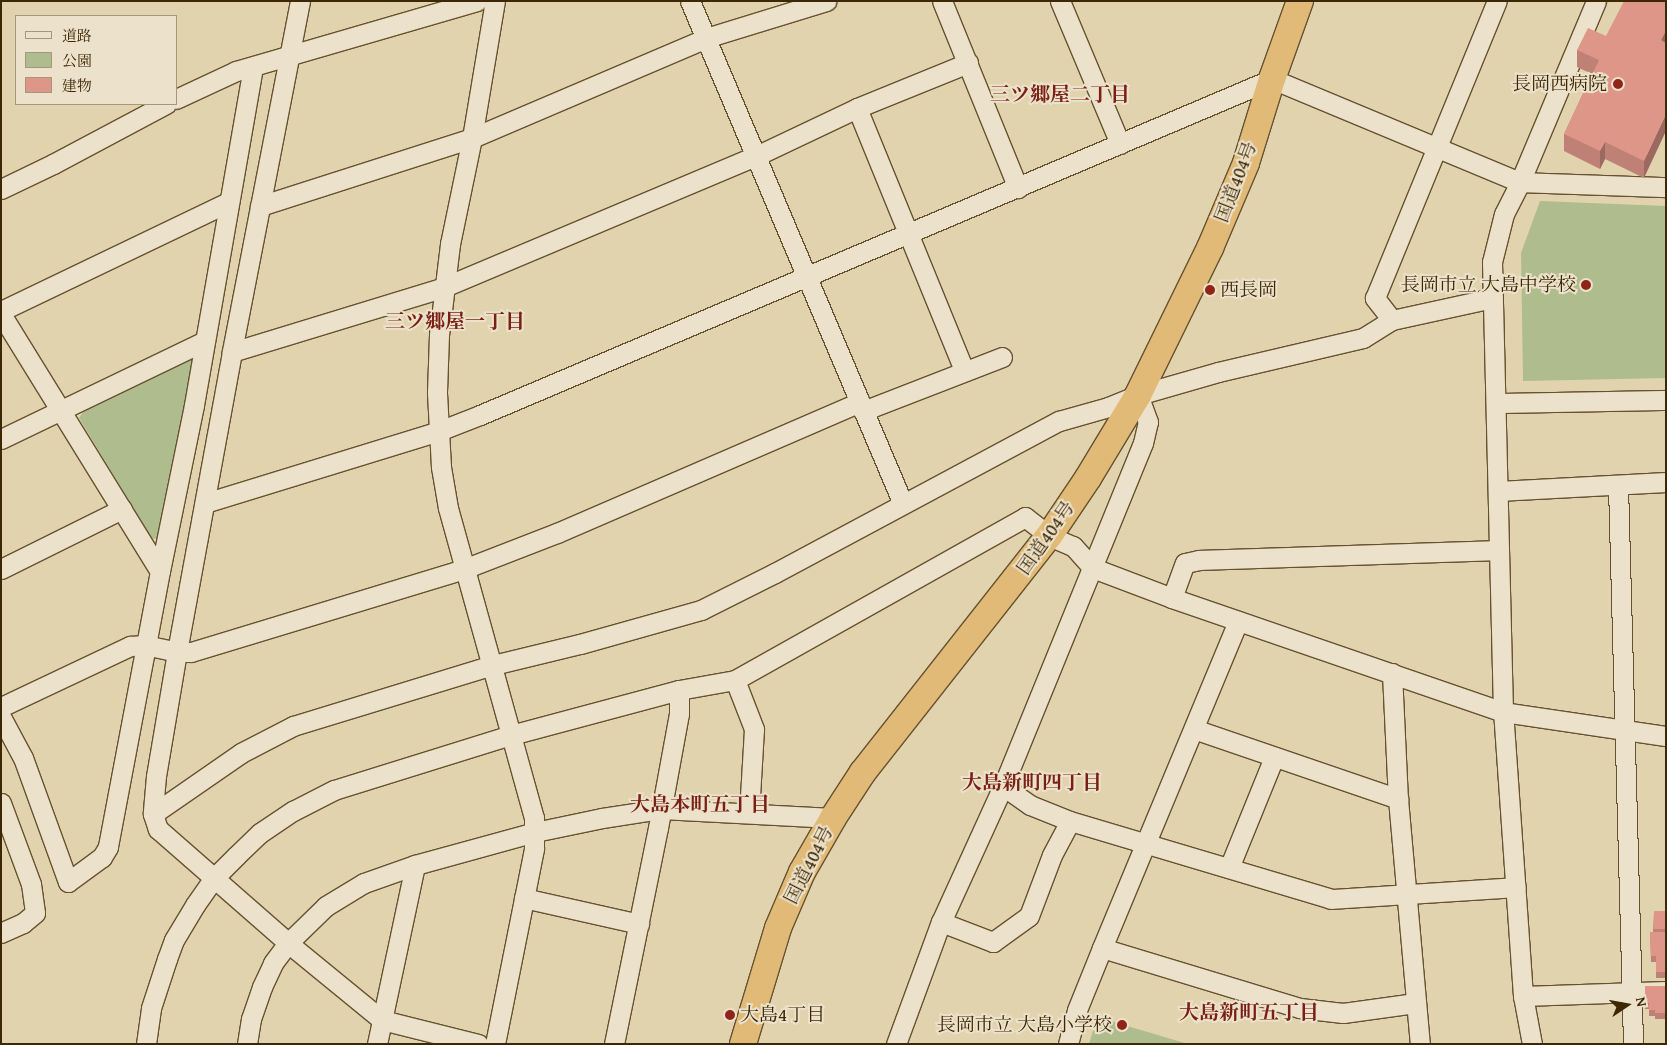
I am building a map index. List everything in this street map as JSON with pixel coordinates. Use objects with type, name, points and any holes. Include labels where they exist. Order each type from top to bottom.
[{"type":"highway","name":"国道404号","points":[[743,1044],[778,928],[802,872],[832,818],[863,772],[1049,536],[1088,478],[1138,395],[1210,248],[1246,163],[1272,79],[1300,1]]},
{"type":"street","points":[[300,1],[232,352],[177,652],[156,776],[153,814],[158,829],[213,879],[382,1020],[478,1044]]},
{"type":"street","points":[[178,98],[236,71],[477,1]]},
{"type":"street","points":[[494,1044],[524,898],[535,832],[534,818],[448,508],[441,467],[437,392],[439,335],[450,244],[472,138],[495,1]]},
{"type":"street","points":[[690,1],[903,504]]},
{"type":"street","points":[[260,206],[472,138],[706,38],[826,1]]},
{"type":"street","points":[[942,1],[1018,188]]},
{"type":"street","points":[[1060,1],[1120,144]]},
{"type":"street","points":[[1392,320],[1375,298],[1435,146],[1496,1]]},
{"type":"street","points":[[1532,1044],[1523,996],[1503,712],[1492,262],[1504,214],[1520,182],[1596,1]]},
{"type":"street","points":[[232,352],[444,287],[756,156],[857,108],[968,62]]},
{"type":"street","points":[[1,717],[23,758],[68,882],[102,857],[108,847],[145,645],[183,466],[253,67]]},
{"type":"street","points":[[205,503],[439,431],[908,235],[1272,79],[1520,182],[1666,187]]},
{"type":"street","points":[[1,189],[164,105]]},
{"type":"street","points":[[857,108],[964,370]]},
{"type":"street","points":[[160,571],[1,312],[229,202]]},
{"type":"street","points":[[153,814],[241,753],[293,726],[493,665],[580,644],[700,610],[736,594],[1059,421],[1108,407],[1138,395],[1218,372],[1363,338],[1392,320],[1493,298]]},
{"type":"street","points":[[1,439],[206,341]]},
{"type":"street","points":[[1,707],[130,646],[145,645],[177,652],[191,652],[464,569],[557,533],[862,406],[1002,356]]},
{"type":"street","points":[[896,1044],[941,922],[1003,786],[1143,443],[1148,422],[1138,395]]},
{"type":"street","points":[[1496,403],[1666,400]]},
{"type":"street","points":[[1498,491],[1666,482]]},
{"type":"street","points":[[1618,485],[1630,991],[1633,1044]]},
{"type":"street","points":[[1,569],[122,509]]},
{"type":"street","points":[[146,1044],[151,1008],[174,940],[213,879],[260,833],[293,811],[334,790],[511,735],[679,690],[735,680],[1025,517],[1049,536],[1073,546],[1093,568],[1172,598],[1503,712],[1666,736]]},
{"type":"street","points":[[1172,598],[1185,563],[1199,560],[1499,550]]},
{"type":"street","points":[[1068,1044],[1078,1010],[1102,948],[1147,844],[1238,621]]},
{"type":"street","points":[[1392,673],[1398,799],[1408,893],[1415,1003],[1420,1044]]},
{"type":"street","points":[[735,680],[754,729],[749,812]]},
{"type":"street","points":[[614,1044],[662,809],[679,714],[679,690]]},
{"type":"street","points":[[1194,729],[1398,799]]},
{"type":"street","points":[[1229,868],[1274,757]]},
{"type":"street","points":[[1003,786],[1030,804],[1070,821],[1331,899],[1516,887]]},
{"type":"street","points":[[1,803],[31,884],[35,913],[23,923],[1,934]]},
{"type":"street","points":[[247,1044],[251,1019],[273,963],[288,943],[326,906],[364,883],[415,865],[535,832],[602,818],[662,809],[749,812],[832,818]]},
{"type":"street","points":[[941,922],[993,942],[1029,916],[1052,855],[1070,821]]},
{"type":"street","points":[[377,1044],[415,865]]},
{"type":"street","points":[[524,898],[639,924]]},
{"type":"street","points":[[1102,948],[1300,1008],[1343,1013],[1415,1003]]},
{"type":"street","points":[[1523,996],[1666,991]]},
{"type":"green space","name":"長岡市立 大島中学校","points":[[1540,201],[1666,206],[1666,378],[1523,381],[1521,253]]},
{"type":"green space","points":[[196,352],[161,537],[152,539],[79,418],[83,412]]},
{"type":"green space","points":[[1097,1017],[1188,1044],[1089,1044]]},
{"type":"building","name":"長岡西病院","points":[[1624,1],[1666,1],[1666,30],[1661,40],[1666,43],[1666,114],[1644,161],[1605,142],[1600,151],[1564,134],[1599,60],[1577,50],[1588,28],[1606,36]]},
{"type":"building","points":[[1654,911],[1666,911],[1666,929],[1654,929]]},
{"type":"building","points":[[1650,932],[1666,932],[1666,972],[1656,972],[1656,956],[1651,956]]},
{"type":"building","points":[[1645,986],[1666,986],[1666,1013],[1655,1013],[1655,1010],[1649,1010],[1649,1003],[1645,1003]]},
{"type":"place","name":"長岡西病院","points":[[1618,84]]},
{"type":"place","name":"長岡市立 大島中学校","points":[[1586,285]]},
{"type":"place","name":"西長岡","points":[[1210,290]]},
{"type":"place","name":"大島4丁目","points":[[730,1015]]},
{"type":"place","name":"長岡市立 大島小学校","points":[[1122,1025]]},
{"type":"district","name":"三ツ郷屋二丁目","points":[[1060,93]]},
{"type":"district","name":"三ツ郷屋一丁目","points":[[455,320]]},
{"type":"district","name":"大島新町四丁目","points":[[1032,781]]},
{"type":"district","name":"大島本町五丁目","points":[[700,803]]},
{"type":"district","name":"大島新町五丁目","points":[[1249,1011]]}]
